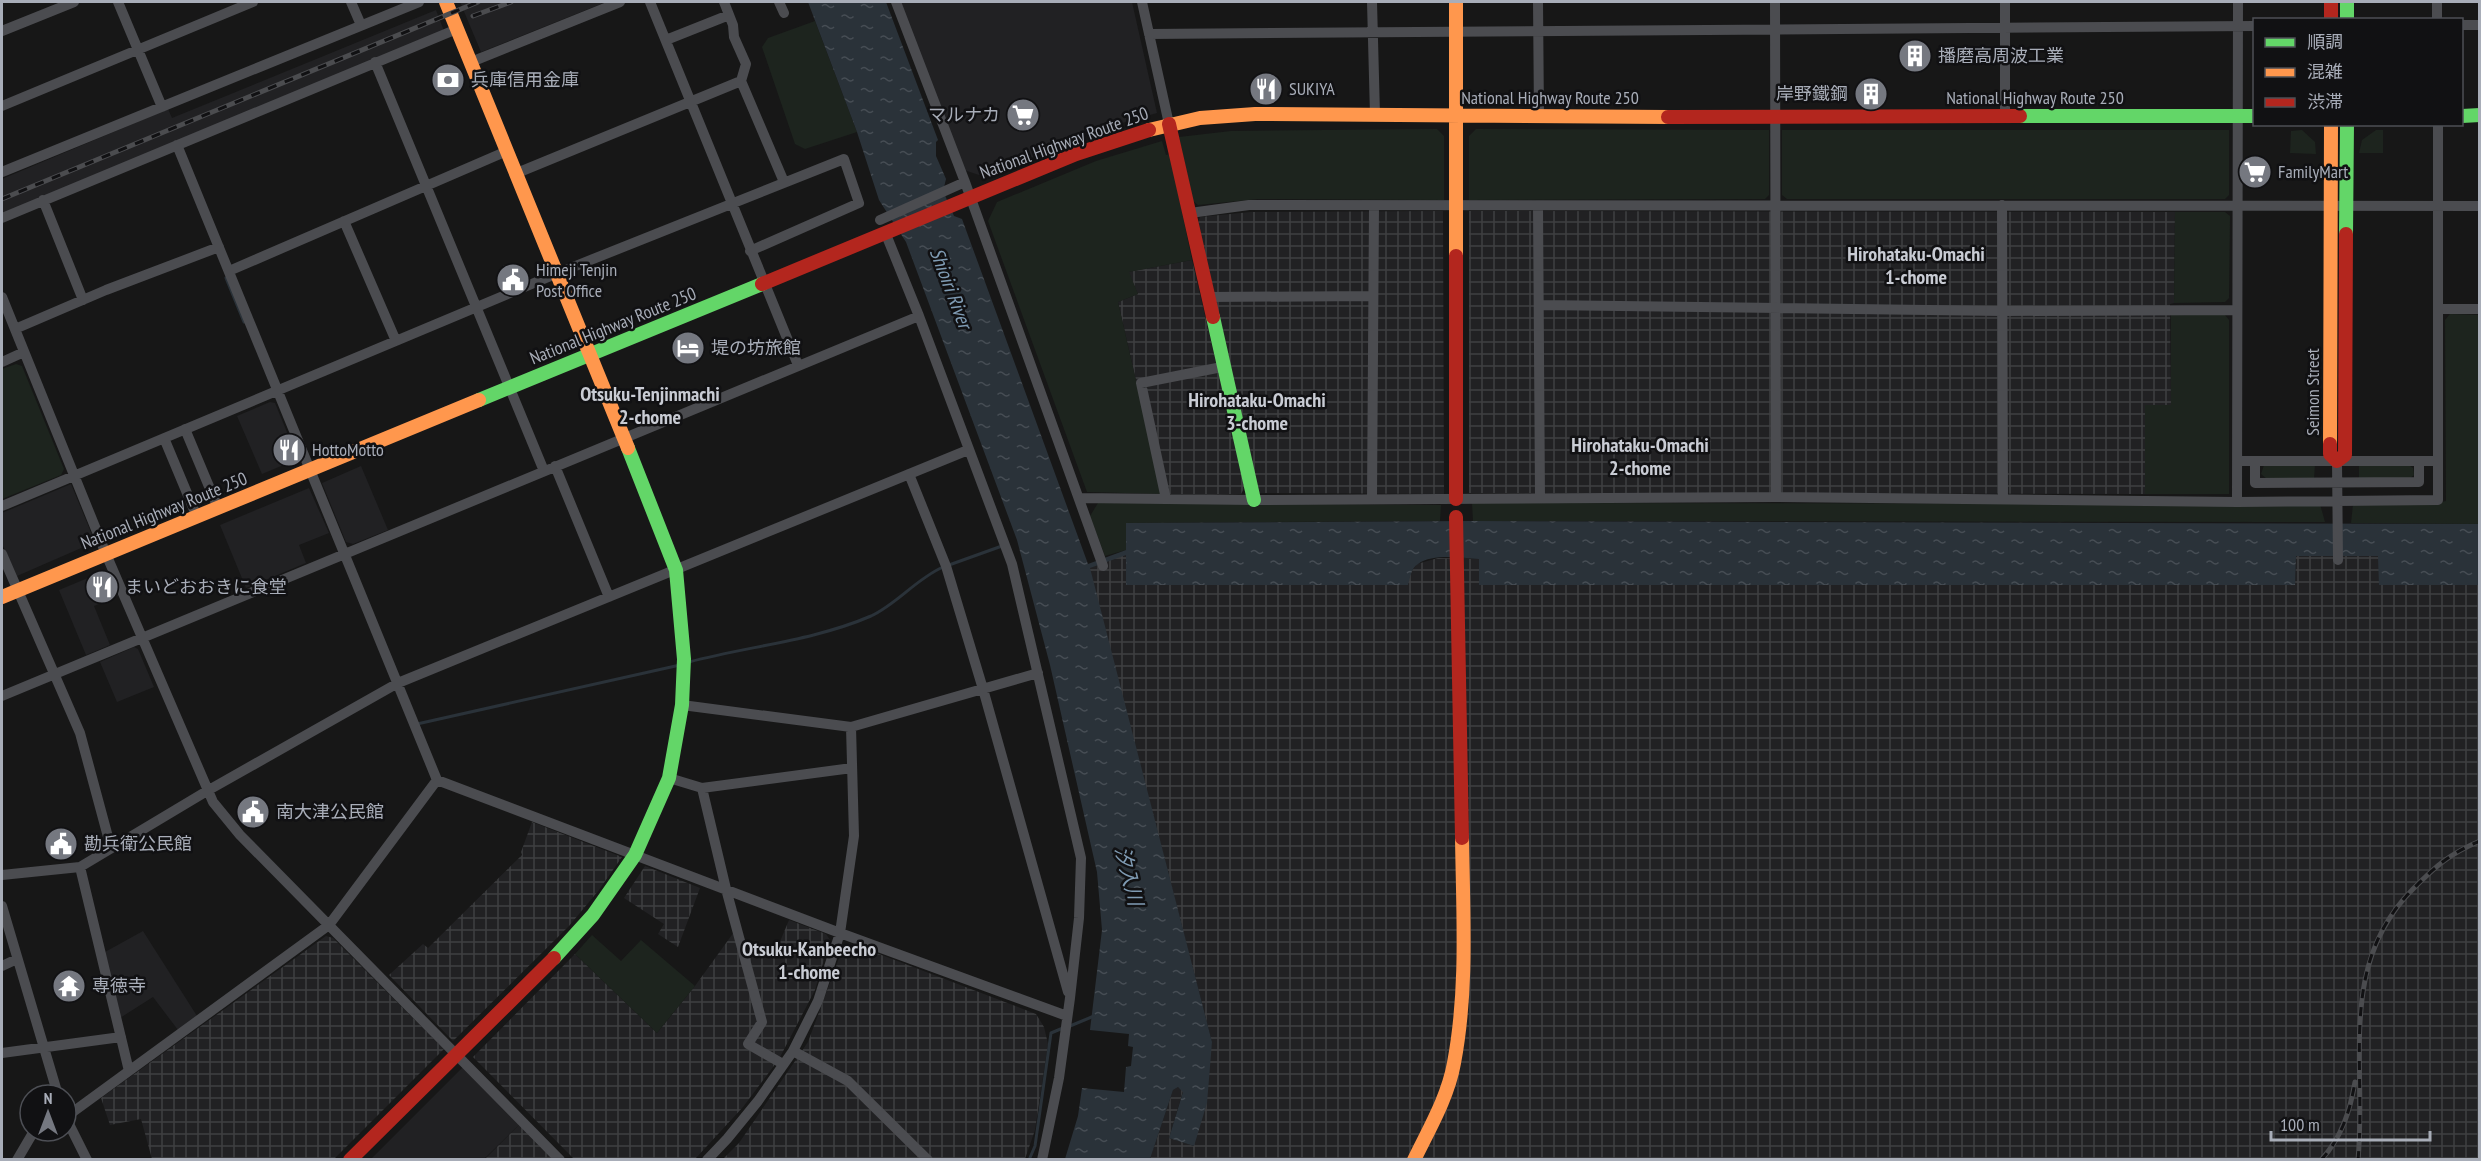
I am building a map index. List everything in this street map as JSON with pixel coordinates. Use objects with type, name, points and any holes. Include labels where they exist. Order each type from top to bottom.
[{"type":"main road","points":[[350,1160],[455,1054],[533,981],[593,915],[635,855],[669,778],[682,705],[684,659],[676,570],[591,354],[446,2]]},
{"type":"main road","points":[[1456,2],[1456,499]]},
{"type":"main road","points":[[2331,2],[2331,18]]},
{"type":"main road","points":[[2347,2],[2347,18]]},
{"type":"main road","name":"National Highway Route 250","points":[[2,597],[764,284],[883,226],[970,197],[1076,154],[1169,124],[1200,118],[1256,114],[1539,117],[2253,116]]},
{"type":"main road","points":[[2463,116],[2480,116]]},
{"type":"main road","points":[[1169,124],[1209,297],[1222,367],[1254,500]]},
{"type":"main road","name":"Seimon Street","points":[[2331,126],[2339,206]]},
{"type":"main road","name":"Seimon Street","points":[[2337,461],[2330,454],[2339,206],[2347,126]]},
{"type":"main road","points":[[1414,1160],[1437,1114],[1454,1064],[1464,972],[1456,517]]},
{"type":"street","points":[[2,31],[74,2]]},
{"type":"street","points":[[118,2],[162,107]]},
{"type":"street","points":[[2,105],[253,2]]},
{"type":"street","points":[[351,2],[361,25]]},
{"type":"street","points":[[2,172],[419,2]]},
{"type":"street","points":[[471,62],[620,2]]},
{"type":"street","points":[[650,2],[798,365]]},
{"type":"street","points":[[724,2],[734,37],[746,64],[741,81],[783,182]]},
{"type":"street","points":[[779,2],[784,13]]},
{"type":"street","points":[[896,2],[965,182],[1102,562]]},
{"type":"street","points":[[1142,2],[1169,124]]},
{"type":"street","points":[[1372,2],[1374,116]]},
{"type":"street","points":[[1538,2],[1539,117]]},
{"type":"street","points":[[1775,2],[1776,497]]},
{"type":"street","points":[[2005,2],[2005,116]]},
{"type":"street","points":[[2237,502],[2238,2]]},
{"type":"street","points":[[2437,2],[2438,18]]},
{"type":"street","points":[[666,40],[729,15]]},
{"type":"street","points":[[2463,25],[2480,25]]},
{"type":"street","points":[[1149,34],[2253,26]]},
{"type":"street","points":[[2,218],[457,28]]},
{"type":"street","points":[[375,62],[544,471]]},
{"type":"street","points":[[517,173],[741,81]]},
{"type":"street","points":[[1079,498],[1254,500],[1776,497],[2237,502],[2438,501],[2438,126]]},
{"type":"street","points":[[177,145],[437,780],[840,933],[1067,1016]]},
{"type":"street","points":[[229,271],[507,150]]},
{"type":"street","points":[[2,506],[558,273],[844,159],[860,203],[750,251]]},
{"type":"street","points":[[965,182],[883,226],[1012,564],[1081,858],[1070,998],[1059,1078],[1042,1160]]},
{"type":"street","points":[[43,200],[83,300]]},
{"type":"street","points":[[1190,213],[1249,205],[2480,206]]},
{"type":"street","points":[[2002,205],[2003,499]]},
{"type":"street","points":[[1372,499],[1374,206]]},
{"type":"street","points":[[1538,206],[1540,498]]},
{"type":"street","points":[[344,221],[396,341]]},
{"type":"street","points":[[15,329],[219,247]]},
{"type":"street","points":[[1209,297],[1373,296]]},
{"type":"street","points":[[2,297],[106,554],[213,802],[240,835],[560,1160]]},
{"type":"street","points":[[1539,305],[2003,311],[2237,310]]},
{"type":"street","points":[[2438,309],[2480,309]]},
{"type":"street","points":[[2,696],[624,436],[919,316]]},
{"type":"street","points":[[2,362],[24,352]]},
{"type":"street","points":[[1166,499],[1141,383],[1222,367]]},
{"type":"street","points":[[185,429],[219,508]]},
{"type":"street","points":[[164,438],[197,517]]},
{"type":"street","points":[[2,875],[80,867],[207,791],[398,683],[968,450]]},
{"type":"street","points":[[2237,461],[2438,461]]},
{"type":"street","points":[[2255,461],[2255,483],[2419,482],[2419,461]]},
{"type":"street","points":[[2337,461],[2338,560]]},
{"type":"street","points":[[555,466],[609,597]]},
{"type":"street","points":[[909,474],[946,566],[1070,998]]},
{"type":"street","points":[[1456,499],[1456,517]]},
{"type":"street","points":[[2,554],[80,733],[111,848]]},
{"type":"street","points":[[682,705],[851,727],[1038,674]]},
{"type":"street","points":[[707,1160],[728,1139],[758,1101],[793,1051],[818,1001],[840,933],[854,836],[851,727]]},
{"type":"street","points":[[669,778],[702,788],[852,768]]},
{"type":"street","points":[[78,1109],[329,925],[437,780]]},
{"type":"street","points":[[702,788],[726,889],[762,1022],[748,1044],[783,1065]]},
{"type":"street","points":[[80,867],[129,1071]]},
{"type":"street","points":[[2,906],[54,1083]]},
{"type":"street","points":[[2,966],[17,959]]},
{"type":"street","points":[[2,1053],[121,1037]]},
{"type":"street","points":[[793,1051],[848,1081],[928,1160]]},
{"type":"street","points":[[78,1142],[87,1160]]},
{"type":"street","points":[[17,1160],[27,1143]]},
{"type":"shaded area","points":[[460,2],[606,2],[481,52]]},
{"type":"shaded area","points":[[900,2],[1132,2],[1157,113],[1101,129],[985,177],[964,170]]},
{"type":"shaded area","points":[[436,10],[444,31],[2,214],[2,179],[168,109],[172,118]]},
{"type":"shaded area","points":[[815,21],[857,132],[805,149],[795,144],[762,47],[768,38]]},
{"type":"shaded area","points":[[1437,129],[1444,136],[1444,200],[1258,199],[1198,205],[1193,201],[1179,137],[1231,131]]},
{"type":"shaded area","points":[[1476,129],[1769,130],[1769,195],[1765,199],[1469,200],[1469,136]]},
{"type":"shaded area","points":[[1782,130],[2229,130],[2229,195],[2225,199],[1787,199],[1782,195]]},
{"type":"shaded area","points":[[2302,130],[2315,142],[2316,154],[2290,153],[2291,131]]},
{"type":"shaded area","points":[[2376,130],[2383,130],[2383,153],[2359,153],[2362,140]]},
{"type":"shaded area","points":[[1162,141],[1166,155],[1170,154],[1192,260],[1129,272],[1138,294],[1118,302],[1162,494],[1087,492],[988,221],[997,202],[1096,161]]},
{"type":"shaded area","points":[[1443,211],[1444,494],[1257,493],[1198,223],[1200,217],[1251,212]]},
{"type":"shaded area","points":[[1469,211],[2175,212],[2174,303],[2170,304],[2171,406],[2145,406],[2145,494],[1469,493]]},
{"type":"shaded area","points":[[2175,212],[2225,212],[2230,216],[2229,298],[2225,302],[2174,303]]},
{"type":"shaded area","points":[[1192,260],[1245,487],[1241,494],[1162,494],[1118,302],[1138,294],[1128,272]]},
{"type":"shaded area","points":[[2450,314],[2479,315],[2479,524],[2351,523],[2353,504],[2446,501],[2445,320]]},
{"type":"shaded area","points":[[2171,315],[2225,315],[2229,320],[2229,494],[2145,494],[2145,405],[2171,405]]},
{"type":"shaded area","points":[[16,364],[22,366],[64,469],[61,475],[2,499],[2,369]]},
{"type":"shaded area","points":[[270,402],[275,403],[298,459],[262,474],[237,416]]},
{"type":"shaded area","points":[[2315,464],[2314,479],[2267,479],[2261,474],[2264,465]]},
{"type":"shaded area","points":[[2359,464],[2407,464],[2413,468],[2414,475],[2409,479],[2359,479]]},
{"type":"shaded area","points":[[361,466],[388,530],[353,544],[346,542],[322,483]]},
{"type":"shaded area","points":[[71,484],[95,542],[17,576],[2,544],[2,513]]},
{"type":"shaded area","points":[[309,488],[329,533],[299,545],[306,563],[246,588],[220,525]]},
{"type":"shaded area","points":[[1098,503],[1441,505],[1440,521],[1127,523],[1126,550],[1105,556],[1090,516]]},
{"type":"shaded area","points":[[1472,503],[2320,504],[2325,522],[1473,521]]},
{"type":"shaded area","points":[[1126,554],[1127,585],[1407,585],[1411,572],[1417,564],[1438,558],[1479,559],[1480,585],[2295,585],[2296,556],[2379,556],[2379,585],[2479,585],[2479,1159],[1150,1159],[1173,1090],[1178,1087],[1183,1091],[1169,1138],[1194,1146],[1212,1042],[1089,568]]},
{"type":"shaded area","points":[[107,570],[118,596],[94,606],[110,645],[86,655],[59,590]]},
{"type":"shaded area","points":[[134,647],[138,649],[154,687],[117,702],[100,662]]},
{"type":"shaded area","points":[[532,822],[622,857],[599,890],[569,926],[453,1041],[389,975],[423,944],[428,948],[522,855],[521,852]]},
{"type":"shaded area","points":[[645,866],[700,888],[678,947],[658,934],[664,924],[624,898]]},
{"type":"shaded area","points":[[789,920],[826,934],[830,940],[815,990],[779,1059],[743,1107],[695,1159],[574,1159],[473,1057],[575,954],[657,1033],[734,932],[740,953],[779,944]]},
{"type":"shaded area","points":[[143,931],[197,1016],[178,1030],[153,997],[120,1018],[105,952]]},
{"type":"shaded area","points":[[592,935],[621,961],[641,940],[695,986],[657,1033],[575,954]]},
{"type":"shaded area","points":[[326,936],[333,938],[444,1049],[334,1159],[152,1159],[141,1119],[110,1125],[101,1098]]},
{"type":"shaded area","points":[[858,946],[1036,1014],[1044,1027],[1048,1044],[1035,1130],[1025,1159],[722,1160],[739,1143],[808,1042],[842,950]]},
{"type":"shaded area","points":[[463,1067],[520,1124],[484,1159],[370,1160]]},
{"type":"shaded area","points":[[520,1124],[555,1160],[484,1160]]},
{"type":"water","points":[[808,2],[886,2],[938,140],[936,156],[946,179],[943,191],[954,216],[962,219],[1088,564],[1126,550],[1126,523],[1473,521],[2479,524],[2479,585],[2379,585],[2378,556],[2296,556],[2295,585],[1479,585],[1479,559],[1447,557],[1431,558],[1418,564],[1412,571],[1408,585],[1126,585],[1126,555],[1090,568],[1212,1042],[1207,1103],[1194,1146],[1169,1138],[1183,1092],[1178,1087],[1173,1090],[1150,1159],[1065,1159],[1078,1116],[1082,1088],[1124,1092],[1126,1067],[1131,1066],[1133,1047],[1128,1046],[1129,1034],[1090,1030],[1102,930],[1097,872],[1050,665],[1017,540],[906,242],[879,200],[857,132]]},
{"type":"waterway","points":[[226,278],[244,322]]},
{"type":"waterway","points":[[949,565],[1002,546]]},
{"type":"waterway","points":[[689,662],[804,637],[871,616],[943,567]]},
{"type":"waterway","points":[[417,724],[680,665]]},
{"type":"waterway","points":[[1070,1026],[1094,1016]]},
{"type":"waterway","points":[[1029,1160],[1035,1146],[1051,1033],[1063,1028]]},
{"type":"railway","points":[[2,199],[478,2]]},
{"type":"railway","points":[[473,16],[511,2]]},
{"type":"railway","points":[[2358,1160],[2360,1017],[2365,983],[2374,950],[2389,918],[2413,889],[2444,861],[2480,841]]},
{"type":"railway","points":[[2321,1160],[2340,1133],[2351,1103],[2355,1082]]},
{"type":"traffic: fast","points":[[2347,2],[2347,18]]},
{"type":"traffic: fast","points":[[2463,116],[2480,115]]},
{"type":"traffic: fast","points":[[2020,116],[2253,116]]},
{"type":"traffic: fast","points":[[2346,234],[2347,126]]},
{"type":"traffic: fast","points":[[479,400],[762,284]]},
{"type":"traffic: fast","points":[[1213,317],[1254,500]]},
{"type":"traffic: fast","points":[[554,958],[593,915],[635,855],[669,778],[682,705],[684,659],[676,570],[628,448]]},
{"type":"traffic: slow","points":[[446,2],[628,448]]},
{"type":"traffic: slow","points":[[1456,2],[1456,256]]},
{"type":"traffic: slow","points":[[1149,130],[1200,118],[1255,114],[1668,117]]},
{"type":"traffic: slow","points":[[2330,444],[2331,126]]},
{"type":"traffic: slow","points":[[2,597],[479,400]]},
{"type":"traffic: slow","points":[[1414,1160],[1437,1113],[1454,1063],[1461,1007],[1464,951],[1462,838]]},
{"type":"traffic: jam","points":[[2331,2],[2331,18]]},
{"type":"traffic: jam","points":[[1668,117],[2020,116]]},
{"type":"traffic: jam","points":[[1169,124],[1213,317]]},
{"type":"traffic: jam","points":[[762,284],[1076,154],[1149,130]]},
{"type":"traffic: jam","points":[[2330,444],[2330,454],[2337,461],[2345,455],[2346,234]]},
{"type":"traffic: jam","points":[[1456,256],[1456,499]]},
{"type":"traffic: jam","points":[[1456,517],[1462,838]]},
{"type":"traffic: jam","points":[[350,1160],[554,958]]},
{"type":"place","name":"播磨高周波工業","points":[[1915,56]]},
{"type":"place","name":"兵庫信用金庫","points":[[448,80]]},
{"type":"place","name":"SUKIYA","points":[[1266,89]]},
{"type":"place","name":"岸野鐵鋼","points":[[1871,94]]},
{"type":"place","name":"マルナカ","points":[[1023,115]]},
{"type":"place","name":"FamilyMart","points":[[2255,172]]},
{"type":"place","name":"Himeji Tenjin Post Office","points":[[513,280]]},
{"type":"place","name":"堤の坊旅館","points":[[688,348]]},
{"type":"place","name":"HottoMotto","points":[[289,450]]},
{"type":"place","name":"まいどおおきに食堂","points":[[102,587]]},
{"type":"place","name":"南大津公民館","points":[[253,812]]},
{"type":"place","name":"勘兵衛公民館","points":[[61,844]]},
{"type":"place","name":"専徳寺","points":[[69,986]]},
{"type":"district","name":"Hirohataku-Omachi 1-chome","points":[[1916,266]]},
{"type":"district","name":"Otsuku-Tenjinmachi 2-chome","points":[[650,406]]},
{"type":"district","name":"Hirohataku-Omachi 3-chome","points":[[1257,412]]},
{"type":"district","name":"Hirohataku-Omachi 2-chome","points":[[1640,456]]},
{"type":"district","name":"Otsuku-Kanbeecho 1-chome","points":[[809,960]]},
{"type":"water label","name":"Shioiri River","points":[[951,288]]},
{"type":"water label","name":"汐入川","points":[[1129,876]]}]
